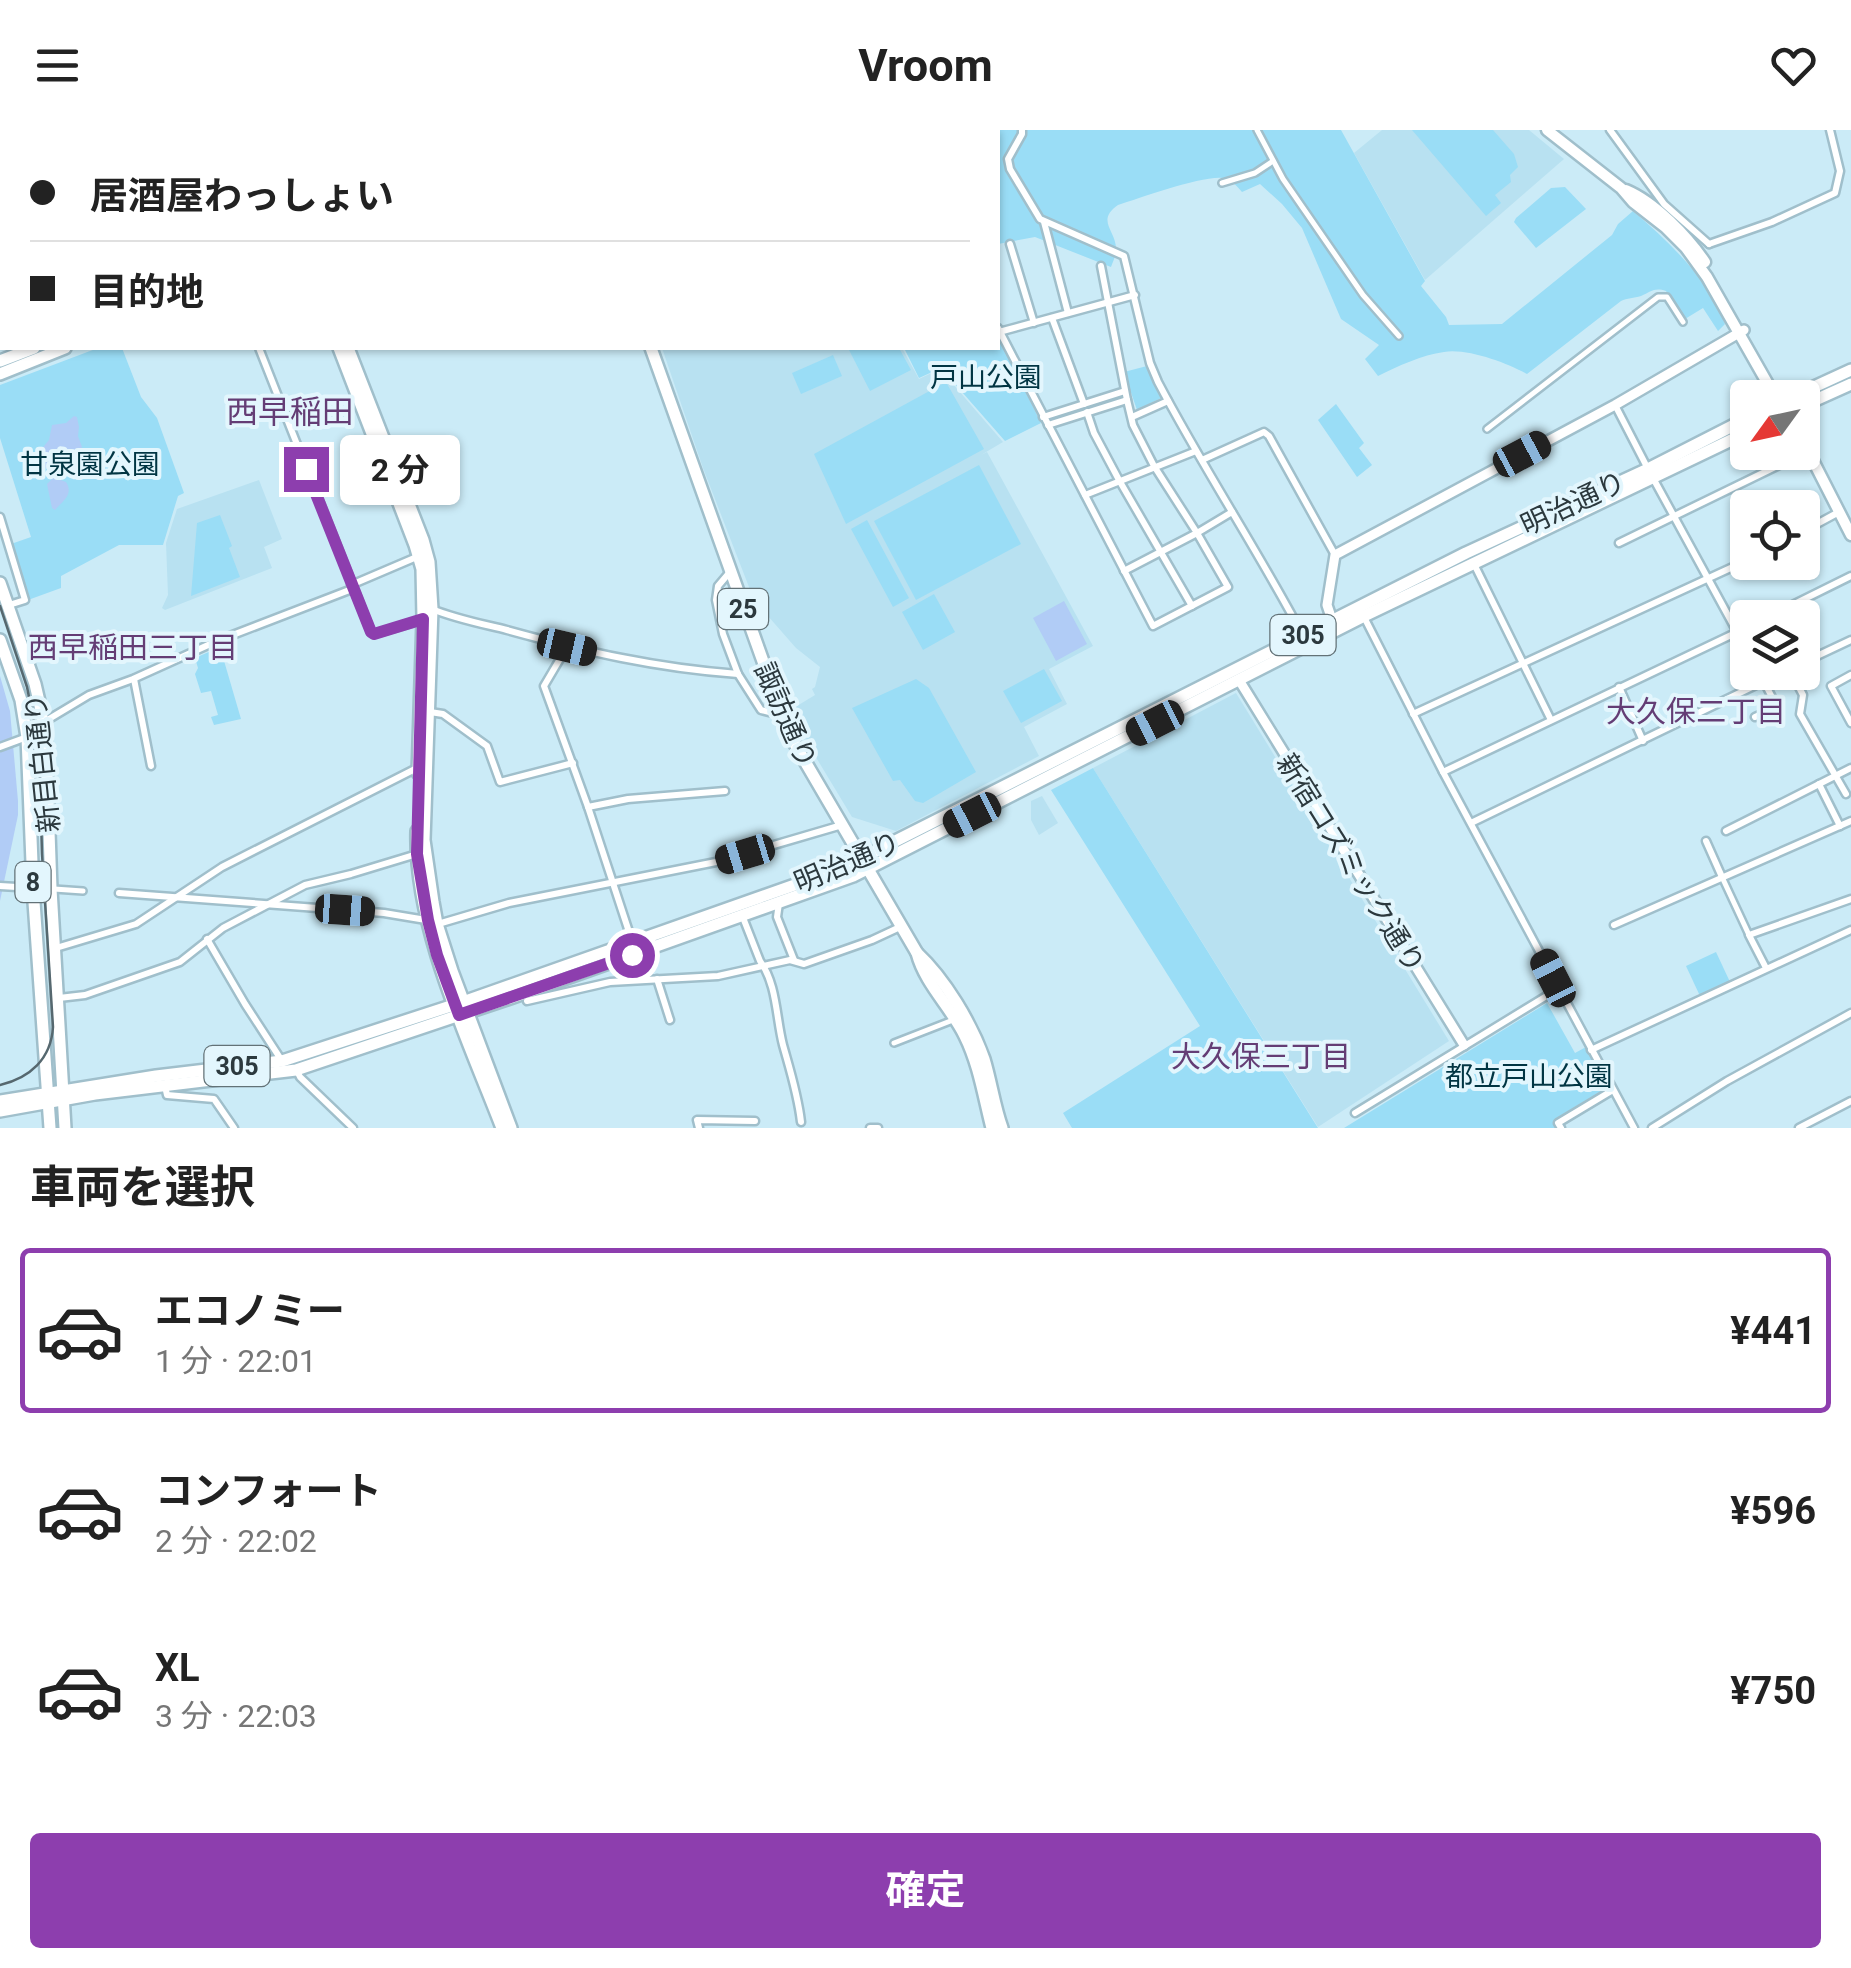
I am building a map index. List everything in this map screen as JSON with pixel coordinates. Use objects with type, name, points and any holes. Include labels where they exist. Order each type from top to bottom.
[{"type":"main road","points":[[1548,130],[1621,188],[1697,261],[1769,380]]},
{"type":"main road","points":[[1621,188],[1668,219],[1692,244],[1741,332]]},
{"type":"main road","points":[[0,360],[27,350]]},
{"type":"main road","points":[[0,374],[60,350]]},
{"type":"main road","points":[[340,350],[418,556],[422,580],[427,614],[428,712],[424,840],[437,955],[511,1128]]},
{"type":"main road","points":[[349,350],[426,550],[431,580],[418,768],[417,854],[432,922]]},
{"type":"main road","name":"諏訪通り","points":[[653,350],[794,745],[900,927],[963,1014],[985,1062],[1002,1128]]},
{"type":"main road","points":[[1820,384],[1851,370]]},
{"type":"main road","points":[[1820,398],[1851,384]]},
{"type":"main road","name":"明治通り","points":[[0,1111],[9,1103],[282,1062],[461,1008],[779,902],[1239,680],[1332,620],[1474,562],[1650,474],[1730,428]]},
{"type":"main road","name":"明治通り","points":[[164,1080],[296,1070],[632,942],[864,864],[1305,640],[1466,553],[1730,440]]},
{"type":"main road","points":[[1818,470],[1851,535]]},
{"type":"main road","name":"新目白通り","points":[[0,583],[34,684],[43,724],[49,779],[65,1128]]},
{"type":"main road","name":"新目白通り","points":[[0,640],[21,700],[50,1128]]},
{"type":"main road","name":"諏訪通り","points":[[917,953],[921,969],[956,1019],[976,1066],[992,1128]]},
{"type":"main road","points":[[461,1008],[502,1128]]},
{"type":"street","points":[[1022,130],[1008,159],[1034,213],[1124,256],[1150,364],[1305,640]]},
{"type":"street","points":[[1257,130],[1272,161],[1362,295],[1399,336]]},
{"type":"street","points":[[1610,130],[1664,204],[1709,244]]},
{"type":"street","points":[[1709,244],[1772,222],[1835,192],[1840,171],[1830,130]]},
{"type":"street","points":[[1222,183],[1255,173],[1272,161]]},
{"type":"street","points":[[1044,221],[1068,313]]},
{"type":"street","points":[[1010,244],[1034,323]]},
{"type":"street","points":[[1704,260],[1709,244]]},
{"type":"street","points":[[1000,334],[1154,626],[1228,587],[1133,425],[1101,266]]},
{"type":"street","points":[[1000,330],[1135,295]]},
{"type":"street","points":[[1487,429],[1658,296],[1666,297],[1683,322]]},
{"type":"street","points":[[1052,318],[1094,432],[1192,606]]},
{"type":"street","points":[[1335,555],[1741,332]]},
{"type":"street","points":[[260,350],[374,634],[427,614],[640,664],[738,674]]},
{"type":"street","points":[[1043,417],[1126,396]]},
{"type":"street","points":[[1132,417],[1168,401]]},
{"type":"street","points":[[1614,405],[1730,619]]},
{"type":"street","points":[[1048,425],[1085,408]]},
{"type":"street","points":[[1202,460],[1264,432],[1270,436],[1335,555],[1327,605],[1332,620]]},
{"type":"street","points":[[1084,495],[1196,450]]},
{"type":"street","points":[[1619,543],[1769,470]]},
{"type":"street","points":[[1124,571],[1232,512]]},
{"type":"street","points":[[1820,522],[1839,512]]},
{"type":"street","points":[[0,516],[25,600],[8,605]]},
{"type":"street","points":[[0,746],[21,739],[89,696],[418,556]]},
{"type":"street","points":[[1474,562],[1551,720]]},
{"type":"street","points":[[1413,714],[1730,568]]},
{"type":"street","points":[[730,572],[718,586],[716,600],[723,634],[738,674],[761,710],[781,715]]},
{"type":"street","points":[[1802,600],[1851,576]]},
{"type":"street","points":[[1361,611],[1634,1128]]},
{"type":"street","points":[[1443,772],[1730,635]]},
{"type":"street","points":[[1820,655],[1851,640]]},
{"type":"street","points":[[567,647],[544,686],[632,942]]},
{"type":"street","points":[[1851,675],[1831,686],[1851,723]]},
{"type":"street","points":[[134,679],[150,766]]},
{"type":"street","name":"新宿コズミック通り","points":[[1239,680],[1464,1045]]},
{"type":"street","points":[[1618,686],[1643,741]]},
{"type":"street","points":[[1470,823],[1748,690]]},
{"type":"street","points":[[1755,717],[1777,707],[1768,690]]},
{"type":"street","points":[[1800,690],[1800,714],[1846,794]]},
{"type":"street","points":[[428,712],[443,714],[487,746],[500,782],[573,763]]},
{"type":"street","points":[[56,948],[136,924],[222,867],[418,768]]},
{"type":"street","points":[[1726,831],[1851,768]]},
{"type":"street","points":[[1819,784],[1840,826]]},
{"type":"street","points":[[588,806],[725,790]]},
{"type":"street","points":[[1614,925],[1851,821]]},
{"type":"street","points":[[118,893],[384,913],[432,922],[716,862],[842,826]]},
{"type":"street","points":[[1706,841],[1766,968]]},
{"type":"street","points":[[59,998],[85,995],[180,962],[223,928],[305,885],[417,854]]},
{"type":"street","points":[[2,886],[83,891]]},
{"type":"street","points":[[1749,936],[1851,900]]},
{"type":"street","points":[[779,902],[778,917],[795,962]]},
{"type":"street","points":[[742,915],[775,1001],[801,1122]]},
{"type":"street","points":[[528,1001],[610,982],[718,976],[790,960],[804,964],[900,927]]},
{"type":"street","points":[[1591,1050],[1851,930]]},
{"type":"street","points":[[207,940],[282,1062]]},
{"type":"street","points":[[657,979],[670,1020]]},
{"type":"street","points":[[1354,1113],[1558,989]]},
{"type":"street","points":[[1652,1128],[1727,1080],[1851,1012]]},
{"type":"street","points":[[894,1044],[956,1019]]},
{"type":"street","points":[[296,1070],[352,1128]]},
{"type":"street","points":[[164,1080],[167,1096],[214,1099],[234,1128]]},
{"type":"street","points":[[1561,1128],[1558,1123],[1613,1090]]},
{"type":"street","points":[[1799,1128],[1851,1101]]},
{"type":"street","points":[[699,1128],[698,1120],[755,1120]]},
{"type":"street","points":[[870,1128],[878,1128]]},
{"type":"shaded area","points":[[1382,130],[1529,130],[1564,159],[1425,280],[1354,153]]},
{"type":"shaded area","points":[[663,350],[903,350],[919,379],[940,369],[1003,442],[981,455],[987,452],[1093,646],[1049,669],[1067,704],[1024,727],[1039,756],[896,831],[852,817],[792,709],[815,695],[812,689],[820,667],[796,648],[754,600]]},
{"type":"shaded area","points":[[74,416],[82,447],[71,467],[56,474],[69,490],[55,510],[47,484],[52,474],[41,463],[40,451],[49,440],[52,425],[66,423]]},
{"type":"shaded area","points":[[259,480],[282,539],[264,547],[272,568],[162,608],[168,595],[166,543],[177,509]]},
{"type":"shaded area","points":[[1064,601],[1087,644],[1056,661],[1033,618]]},
{"type":"shaded area","points":[[0,676],[10,711],[18,815],[0,901]]},
{"type":"shaded area","points":[[1236,693],[1449,1041],[1318,1127],[1093,768]]},
{"type":"shaded area","points":[[1042,796],[1058,823],[1039,835],[1031,820],[1031,801]]},
{"type":"green space","points":[[1000,130],[1341,130],[1425,281],[1421,286],[1449,325],[1502,324],[1612,235],[1633,211],[1698,276],[1725,324],[1718,331],[1703,308],[1685,319],[1666,291],[1655,290],[1621,301],[1527,374],[1487,357],[1453,351],[1419,358],[1378,376],[1365,359],[1379,345],[1341,319],[1302,228],[1260,184],[1242,192],[1228,180],[1212,178],[1118,205],[1108,216],[1116,250],[1111,267],[1035,237],[1000,244]]},
{"type":"green space","points":[[1412,130],[1493,130],[1514,154],[1518,167],[1510,175],[1511,182],[1495,195],[1501,203],[1486,216]]},
{"type":"green space","points":[[1565,187],[1586,209],[1536,248],[1514,222],[1551,188]]},
{"type":"green space","name":"戸山公園","points":[[1000,340],[1041,423],[1005,441],[941,368],[919,378],[905,350],[1000,350]]},
{"type":"green space","name":"甘泉園公園","points":[[93,350],[123,350],[141,397],[157,418],[184,493],[178,496],[163,545],[119,545],[61,576],[61,588],[28,600],[11,544],[31,537],[0,438],[0,385]]},
{"type":"green space","points":[[849,350],[900,350],[911,370],[870,391]]},
{"type":"green space","points":[[833,355],[842,376],[801,394],[792,373]]},
{"type":"green space","points":[[1147,366],[1161,398],[1137,410],[1124,372]]},
{"type":"green space","points":[[946,382],[984,449],[846,524],[814,454]]},
{"type":"green space","points":[[1336,404],[1364,443],[1359,448],[1372,465],[1357,477],[1318,420]]},
{"type":"green space","points":[[979,465],[1021,544],[916,600],[874,521]]},
{"type":"green space","points":[[220,515],[240,577],[191,596],[197,523]]},
{"type":"green space","points":[[867,520],[909,598],[893,607],[851,529]]},
{"type":"green space","points":[[934,594],[955,632],[923,650],[902,612]]},
{"type":"green space","points":[[220,647],[241,719],[214,725],[211,717],[218,715],[211,691],[201,693],[195,658]]},
{"type":"green space","points":[[1044,669],[1062,701],[1021,723],[1003,691]]},
{"type":"green space","points":[[916,679],[929,688],[976,772],[923,803],[915,801],[900,780],[893,781],[852,708]]},
{"type":"green space","points":[[1093,768],[1318,1128],[1072,1128],[1063,1113],[1200,1026],[1051,790]]},
{"type":"green space","points":[[1716,952],[1730,982],[1700,996],[1686,966]]},
{"type":"green space","name":"都立戸山公園","points":[[1547,1003],[1575,1053],[1586,1047],[1610,1089],[1560,1124],[1560,1128],[1344,1128]]},
{"type":"tram line","points":[[0,606],[27,687],[39,747],[53,1027],[48,1049],[37,1065],[0,1085]]},
{"type":"district","name":"西早稲田","points":[[290,412]]},
{"type":"district","name":"西早稲田三丁目","points":[[133,648]]},
{"type":"district","name":"大久保二丁目","points":[[1696,712]]},
{"type":"district","name":"大久保三丁目","points":[[1261,1057]]},
{"type":"route","points":[[306,469],[371,632],[423,619],[416,844],[428,920],[459,1015],[632,955]]}]
